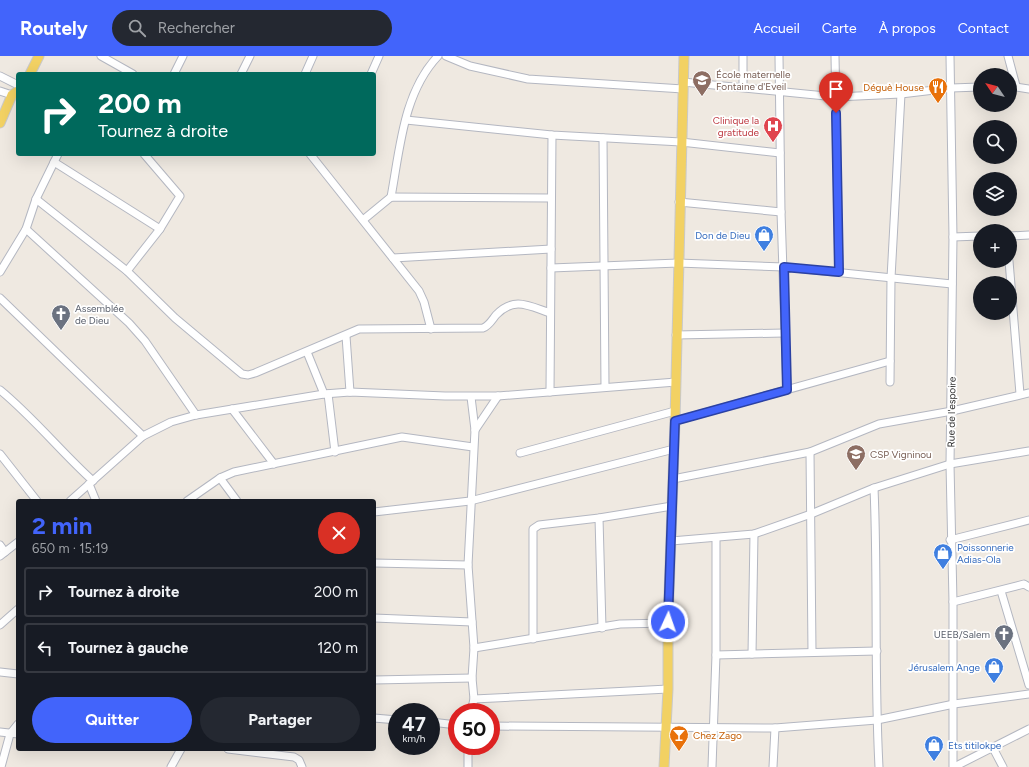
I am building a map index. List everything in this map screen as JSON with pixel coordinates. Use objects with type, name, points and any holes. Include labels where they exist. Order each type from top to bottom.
[{"type":"main road","points":[[31,72],[39,56]]},
{"type":"main road","points":[[664,767],[667,728],[668,622],[676,382],[684,56]]},
{"type":"main road","points":[[0,123],[15,93]]},
{"type":"street","points":[[101,56],[114,59],[130,72]]},
{"type":"street","points":[[175,72],[183,56]]},
{"type":"street","points":[[245,72],[250,56]]},
{"type":"street","points":[[306,72],[313,56]]},
{"type":"street","points":[[371,72],[379,56]]},
{"type":"street","points":[[363,220],[391,197],[406,120],[414,91],[429,65],[438,56]]},
{"type":"street","points":[[446,56],[470,66],[528,79],[742,87],[836,97],[902,94],[951,88],[973,87]]},
{"type":"street","points":[[742,87],[743,56]]},
{"type":"street","points":[[779,56],[781,212],[787,390]]},
{"type":"street","points":[[835,56],[839,272]]},
{"type":"street","name":"Rue de l'espoire","points":[[950,56],[953,237],[950,540],[953,602],[954,767]]},
{"type":"street","points":[[1008,56],[1010,68]]},
{"type":"street","points":[[0,76],[16,84]]},
{"type":"street","points":[[1017,87],[1029,89]]},
{"type":"street","points":[[0,91],[15,93]]},
{"type":"street","points":[[890,382],[891,278],[902,94]]},
{"type":"street","points":[[406,120],[552,134],[681,142],[780,153]]},
{"type":"street","points":[[550,392],[552,134]]},
{"type":"street","points":[[603,138],[605,387]]},
{"type":"street","points":[[0,272],[26,229],[36,199],[57,156]]},
{"type":"street","points":[[127,270],[160,229],[180,196],[146,156]]},
{"type":"street","points":[[312,156],[393,258],[422,297],[431,329]]},
{"type":"street","points":[[54,162],[160,229]]},
{"type":"street","points":[[391,197],[551,198]]},
{"type":"street","points":[[36,199],[127,270],[175,318],[242,374],[248,376],[346,336],[359,329],[483,328],[489,325],[501,310],[512,303],[550,313]]},
{"type":"street","points":[[680,202],[781,212]]},
{"type":"street","points":[[26,229],[129,323],[145,341],[196,415]]},
{"type":"street","points":[[1017,236],[1029,235]]},
{"type":"street","points":[[953,237],[973,236]]},
{"type":"street","points":[[393,258],[551,249]]},
{"type":"street","points":[[551,268],[678,263],[784,267],[952,284]]},
{"type":"street","points":[[1010,268],[1020,394]]},
{"type":"street","points":[[0,298],[143,436]]},
{"type":"street","points":[[676,335],[784,333]]},
{"type":"street","points":[[346,336],[350,392]]},
{"type":"street","points":[[307,352],[326,394],[335,452]]},
{"type":"street","points":[[520,453],[787,390],[890,361]]},
{"type":"street","points":[[72,499],[143,436],[171,422],[196,415],[326,394],[350,392],[498,396],[676,382]]},
{"type":"street","points":[[0,390],[15,402],[91,482],[95,499]]},
{"type":"street","points":[[673,479],[810,452],[879,424],[952,411],[1029,393]]},
{"type":"street","points":[[471,396],[475,430],[470,501],[468,565],[474,648],[472,678],[473,703]]},
{"type":"street","points":[[475,430],[498,396]]},
{"type":"street","points":[[232,409],[274,464]]},
{"type":"street","points":[[190,499],[220,478],[234,472],[402,437],[474,447]]},
{"type":"street","points":[[376,512],[470,501],[674,449]]},
{"type":"street","points":[[671,541],[754,534],[811,514],[874,488],[950,464],[1029,450]]},
{"type":"street","points":[[810,452],[812,652]]},
{"type":"street","points":[[0,454],[35,499]]},
{"type":"street","points":[[220,478],[236,499]]},
{"type":"street","points":[[874,488],[877,560],[877,720],[879,767]]},
{"type":"street","points":[[533,639],[532,530],[539,525],[599,518],[672,506]]},
{"type":"street","points":[[599,518],[602,628]]},
{"type":"street","points":[[950,540],[1029,520]]},
{"type":"street","points":[[752,654],[754,534]]},
{"type":"street","points":[[712,767],[716,655],[716,538]]},
{"type":"street","points":[[0,545],[2,554],[16,544]]},
{"type":"street","points":[[376,563],[468,565]]},
{"type":"street","points":[[953,602],[1024,584],[1029,587]]},
{"type":"street","points":[[1001,591],[1029,685]]},
{"type":"street","points":[[0,625],[16,611]]},
{"type":"street","points":[[376,618],[472,622]]},
{"type":"street","points":[[474,648],[620,624],[668,622]]},
{"type":"street","points":[[716,655],[877,651]]},
{"type":"street","points":[[0,672],[16,674]]},
{"type":"street","points":[[376,680],[472,678]]},
{"type":"street","points":[[474,699],[668,689]]},
{"type":"street","points":[[500,726],[667,728],[713,726],[775,728],[877,720],[954,704],[1029,694]]},
{"type":"street","points":[[376,718],[388,719]]},
{"type":"street","points":[[773,767],[775,728]]},
{"type":"street","points":[[954,767],[1029,729]]},
{"type":"street","points":[[0,732],[14,734],[1,767]]},
{"type":"street","points":[[993,748],[1003,767]]},
{"type":"street","points":[[171,767],[180,751]]},
{"type":"street","points":[[243,751],[294,758],[299,760],[302,767]]},
{"type":"street","points":[[468,755],[468,767]]},
{"type":"place","name":"École maternelle Fontaine d'Eveil","points":[[702,97]]},
{"type":"place","name":"Déguè House","points":[[938,104]]},
{"type":"place","name":"Clinique la gratitude","points":[[773,143]]},
{"type":"place","name":"Don de Dieu","points":[[764,252]]},
{"type":"place","name":"Assemblée de Dieu","points":[[61,331]]},
{"type":"place","name":"CSP Vigninou","points":[[856,471]]},
{"type":"place","name":"Poissonnerie Adias-Ola","points":[[943,570]]},
{"type":"place","name":"UEEB/Salem","points":[[1004,651]]},
{"type":"place","name":"Jérusalem Ange","points":[[994,684]]},
{"type":"place","name":"Chez Zago","points":[[679,752]]},
{"type":"place","name":"Ets titilokpe","points":[[934,762]]},
{"type":"route","points":[[668,622],[675,421],[787,390],[784,333],[784,267],[839,272],[836,113]]}]
